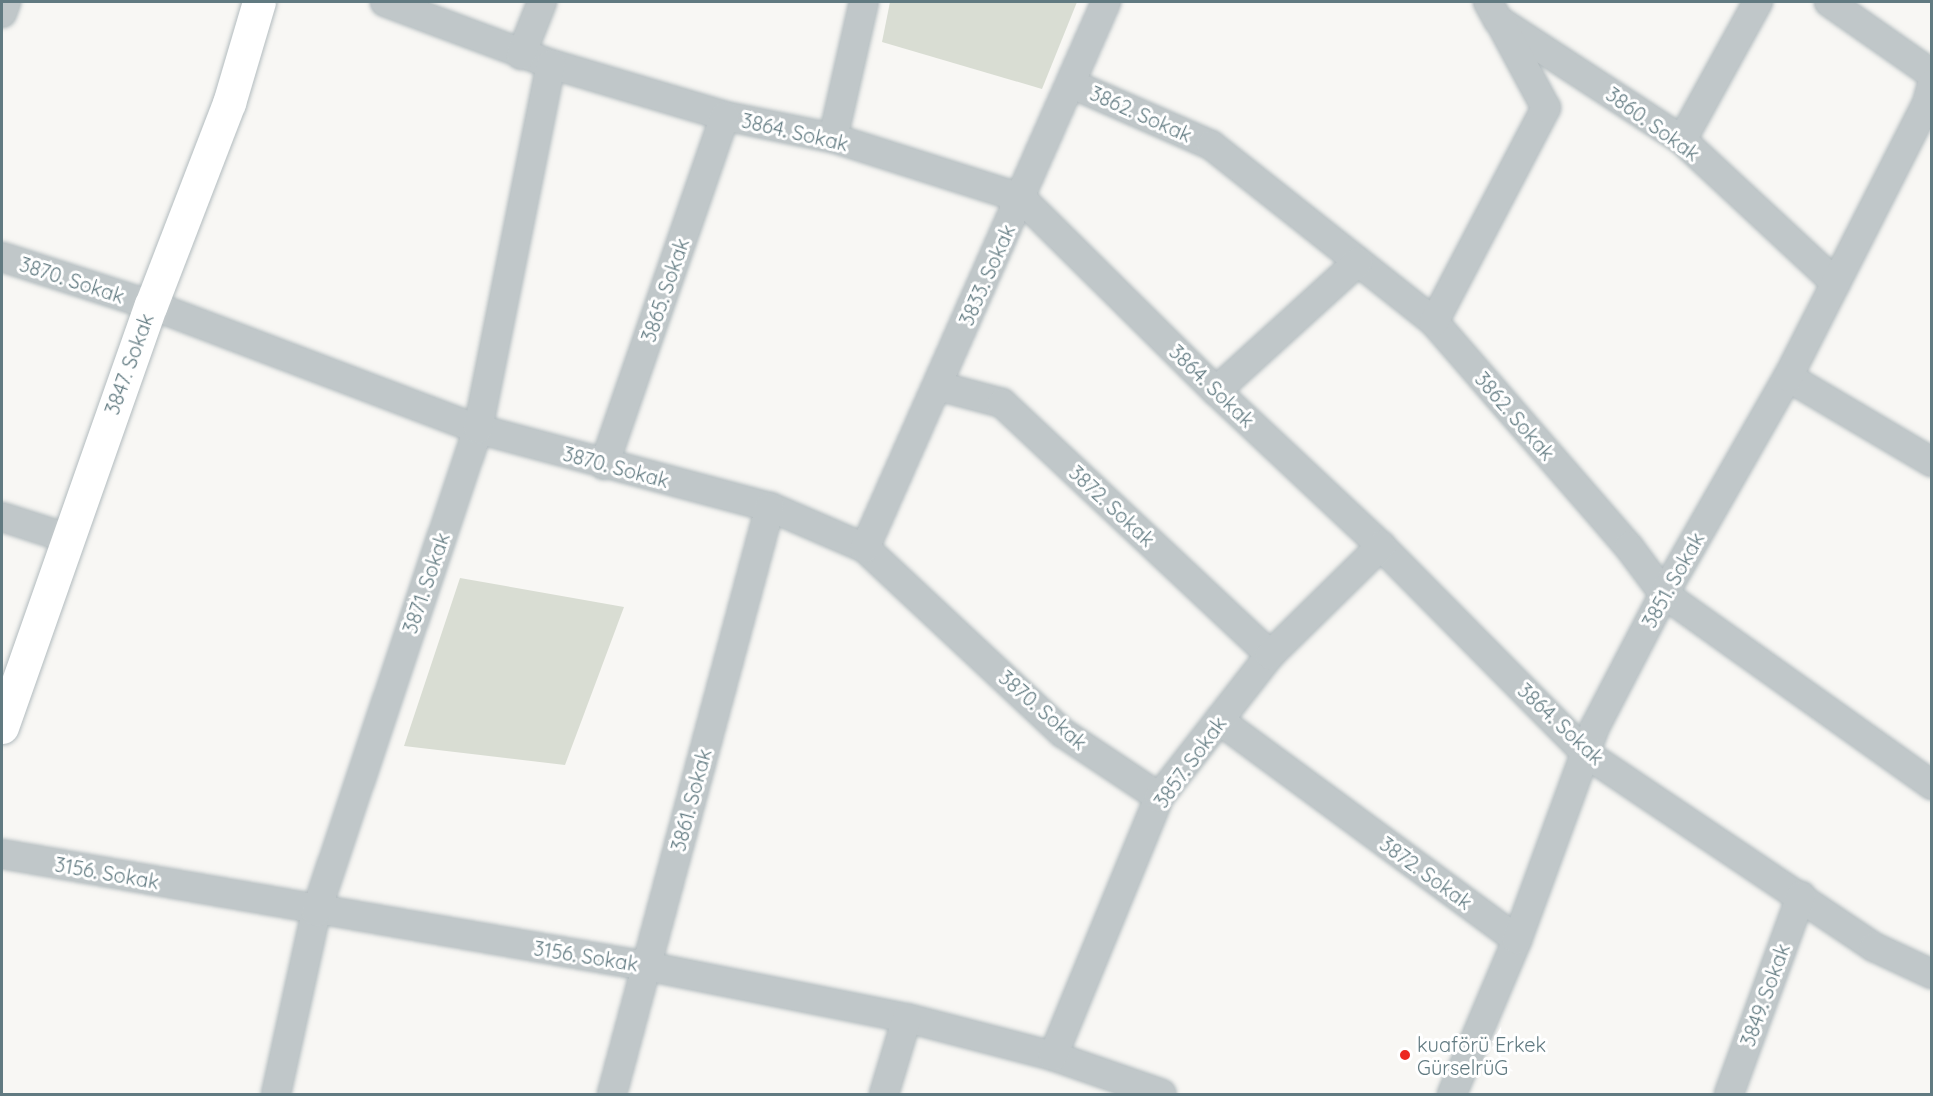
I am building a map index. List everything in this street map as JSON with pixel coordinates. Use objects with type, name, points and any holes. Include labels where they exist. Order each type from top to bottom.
[{"type":"street","points":[[2,13],[6,2]]},
{"type":"street","name":"3847. Sokak","points":[[2,727],[151,305],[229,103],[259,2]]},
{"type":"street","name":"3864. Sokak","points":[[385,2],[550,64],[725,116],[833,138],[1022,198],[1216,391],[1381,546],[1588,755],[1874,947],[1932,974]]},
{"type":"street","points":[[521,55],[542,2]]},
{"type":"street","points":[[833,138],[864,2]]},
{"type":"street","name":"3833. Sokak","points":[[865,548],[1022,198],[1106,2]]},
{"type":"street","points":[[1682,140],[1758,2]]},
{"type":"street","points":[[1829,2],[1932,74]]},
{"type":"street","points":[[1434,322],[1546,108],[1493,11]]},
{"type":"street","name":"3860. Sokak","points":[[1493,11],[1682,140],[1836,284]]},
{"type":"street","name":"3871. Sokak","points":[[276,1095],[316,912],[478,429],[550,64]]},
{"type":"street","name":"3862. Sokak","points":[[1072,84],[1211,145],[1434,322],[1629,548],[1664,594],[1932,785]]},
{"type":"street","name":"3851. Sokak","points":[[1452,1095],[1517,940],[1588,755],[1595,727],[1664,594],[1788,377],[1927,102],[1932,84]]},
{"type":"street","name":"3865. Sokak","points":[[604,465],[725,116]]},
{"type":"street","name":"3870. Sokak","points":[[2,257],[151,305],[478,429],[604,465],[770,507],[865,548],[1063,733],[1159,797]]},
{"type":"street","points":[[1216,391],[1358,262]]},
{"type":"street","points":[[1788,377],[1932,462]]},
{"type":"street","name":"3872. Sokak","points":[[938,386],[1002,403],[1270,655]]},
{"type":"street","name":"3861. Sokak","points":[[612,1095],[770,507]]},
{"type":"street","points":[[2,517],[67,538]]},
{"type":"street","name":"3857. Sokak","points":[[1053,1056],[1159,797],[1270,655],[1381,546]]},
{"type":"street","name":"3872. Sokak","points":[[1219,720],[1517,940]]},
{"type":"street","name":"3156. Sokak","points":[[2,854],[316,912],[646,966],[907,1018],[1053,1056],[1162,1095]]},
{"type":"street","name":"3849. Sokak","points":[[1729,1095],[1801,896]]},
{"type":"street","points":[[884,1095],[907,1018]]},
{"type":"shaded area","points":[[890,2],[1077,2],[1042,89],[882,42]]},
{"type":"shaded area","points":[[460,578],[624,607],[565,765],[404,746]]},
{"type":"place","name":"kuaförü Erkek GürselrüG","points":[[1405,1055]]}]
